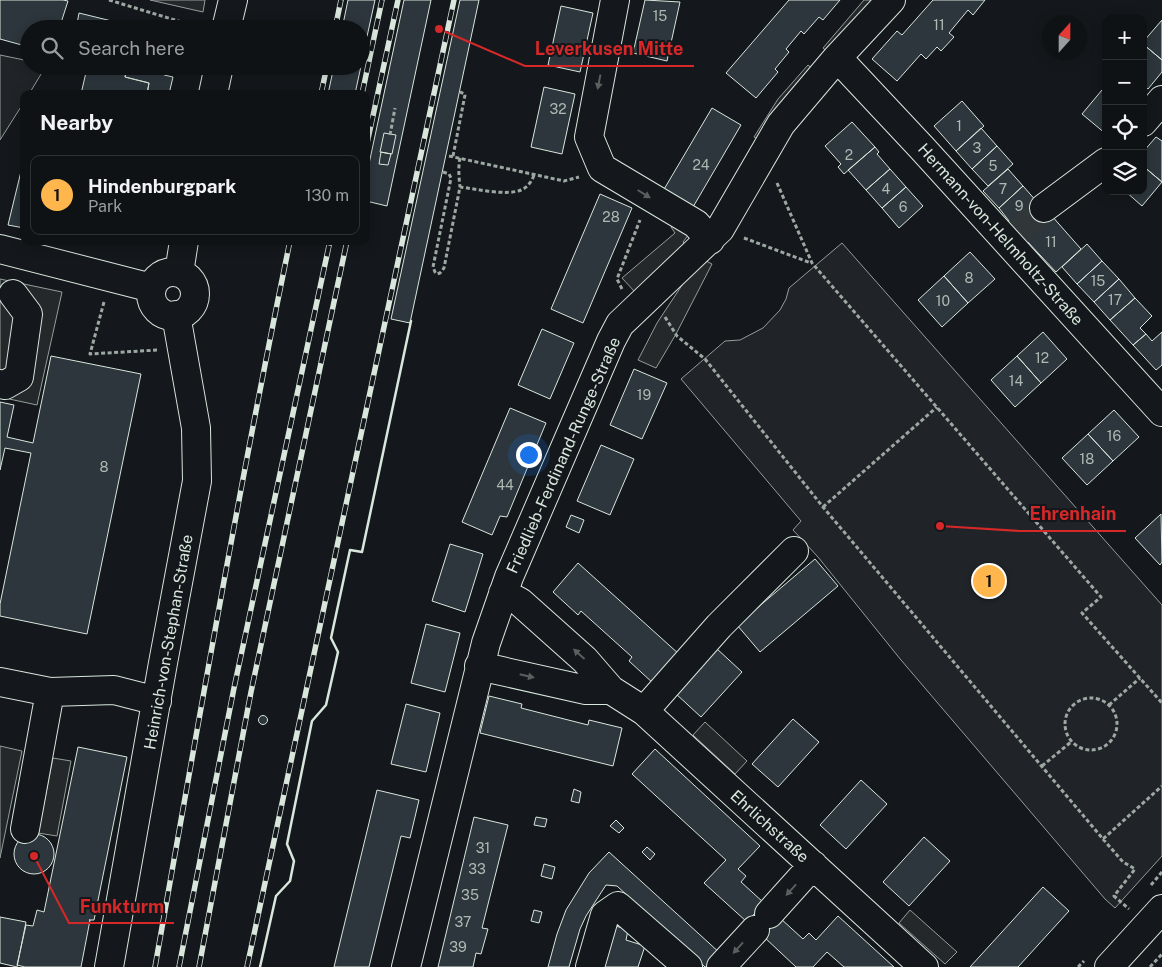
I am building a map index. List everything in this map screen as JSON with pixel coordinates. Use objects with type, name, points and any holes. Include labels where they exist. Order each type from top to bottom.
[{"type":"street","points":[[222,20],[233,0]]},
{"type":"street","points":[[615,0],[589,137],[602,168],[715,234]]},
{"type":"street","name":"Friedlieb-Ferdinand-Runge-Straße","points":[[406,967],[479,666],[503,593],[611,341],[620,324],[715,234],[780,124],[890,0]]},
{"type":"street","name":"Hermann-von-Helmholtz-Straße","points":[[836,59],[847,68],[922,148],[1013,237],[1162,412]]},
{"type":"street","points":[[214,90],[217,75]]},
{"type":"street","points":[[1147,117],[1162,100]]},
{"type":"street","points":[[1044,208],[1102,165]]},
{"type":"street","points":[[178,273],[183,245]]},
{"type":"street","points":[[0,384],[5,385],[19,377],[28,314],[7,301],[11,252],[142,285],[156,281],[162,275],[170,272],[178,273],[188,277],[193,285],[195,295],[192,305],[185,312],[168,315],[160,311],[154,304],[152,296],[142,285]]},
{"type":"street","name":"Heinrich-von-Stephan-Straße","points":[[109,967],[197,481],[196,428],[176,315]]},
{"type":"street","points":[[644,711],[719,626],[794,551]]},
{"type":"street","name":"Ehrlichstraße","points":[[503,593],[520,602],[585,660],[611,690],[644,711],[924,967]]},
{"type":"street","points":[[479,666],[586,690],[611,690]]},
{"type":"street","points":[[0,682],[50,692],[114,690],[157,702]]},
{"type":"street","points":[[25,829],[50,692]]},
{"type":"street","points":[[721,967],[813,865]]},
{"type":"street","points":[[590,967],[605,915],[618,906],[688,967]]},
{"type":"street","points":[[1109,967],[1162,909]]},
{"type":"path","points":[[109,0],[175,20]]},
{"type":"path","points":[[460,92],[465,95],[451,156],[564,181],[602,168]]},
{"type":"path","points":[[390,135],[396,108]]},
{"type":"path","points":[[762,157],[776,181],[812,263],[1101,597],[1082,613],[1162,703]]},
{"type":"path","points":[[443,172],[449,174],[451,178],[433,267],[437,274],[444,268],[460,188],[460,171],[458,167],[460,158]]},
{"type":"path","points":[[460,188],[510,192],[522,190],[531,182],[534,175]]},
{"type":"path","points":[[643,214],[617,279],[641,305],[664,314],[677,336],[704,359],[823,507],[1122,862],[1135,869],[1114,896]]},
{"type":"path","points":[[715,234],[812,263]]},
{"type":"path","points":[[142,285],[128,292],[106,294],[90,354],[181,348]]},
{"type":"path","points":[[823,507],[936,407]]},
{"type":"path","points":[[1110,705],[1140,678]]},
{"type":"path","points":[[1086,697],[1104,699],[1110,705],[1117,713],[1117,732],[1106,747],[1088,751],[1071,742],[1064,725],[1070,707],[1086,697]]},
{"type":"path","points":[[1042,766],[1071,742]]},
{"type":"path","points":[[1103,839],[1162,786]]},
{"type":"path","points":[[1150,967],[1162,954]]},
{"type":"shaded area","points":[[150,0],[205,0],[203,12]]},
{"type":"shaded area","points":[[864,0],[875,0],[829,53],[823,48]]},
{"type":"shaded area","points":[[0,55],[20,59],[20,75],[41,75],[31,90],[20,90],[20,108],[0,140]]},
{"type":"shaded area","points":[[808,65],[814,70],[760,140],[754,137],[778,99]]},
{"type":"shaded area","points":[[678,222],[689,234],[683,242],[687,246],[635,292],[622,278],[675,233],[671,227]]},
{"type":"shaded area","points":[[842,243],[1162,605],[1162,856],[1115,908],[1105,899],[901,660],[818,557],[793,530],[801,521],[681,379],[725,341],[740,340],[763,328],[780,310],[789,288]]},
{"type":"shaded area","points":[[700,258],[712,264],[656,368],[638,360],[657,323]]},
{"type":"shaded area","points":[[0,279],[62,292],[37,405],[0,397]]},
{"type":"shaded area","points":[[705,722],[747,761],[735,774],[693,735]]},
{"type":"shaded area","points":[[0,746],[22,751],[0,858]]},
{"type":"shaded area","points":[[53,758],[71,761],[57,836],[38,833]]},
{"type":"shaded area","points":[[910,910],[957,952],[945,964],[899,923]]},
{"type":"building","points":[[0,0],[68,1],[62,20],[20,20],[20,45],[0,39]]},
{"type":"building","points":[[348,0],[375,0],[370,23],[370,20],[344,20]]},
{"type":"building","points":[[404,0],[431,0],[387,206],[370,202],[370,159]]},
{"type":"building","points":[[460,0],[479,0],[410,323],[391,319]]},
{"type":"building","points":[[645,0],[680,2],[667,61],[633,53]]},
{"type":"building","points":[[789,0],[840,0],[823,20],[819,17],[804,34],[801,31],[786,49],[789,52],[775,69],[778,72],[756,98],[726,73]]},
{"type":"building","points":[[933,0],[985,0],[973,15],[968,10],[949,33],[954,37],[941,51],[937,47],[926,59],[921,54],[897,81],[872,59],[897,31],[902,35]]},
{"type":"building","points":[[561,6],[593,13],[580,72],[548,65]]},
{"type":"building","points":[[79,13],[108,20],[78,20]]},
{"type":"building","points":[[1162,20],[1162,60],[1147,47],[1147,37]]},
{"type":"building","points":[[1147,47],[1162,60],[1162,72],[1148,89]]},
{"type":"building","points":[[85,75],[125,75],[125,77],[149,83],[148,90],[82,90]]},
{"type":"building","points":[[125,75],[164,75],[173,77],[170,90],[148,90],[149,83],[125,77]]},
{"type":"building","points":[[332,75],[359,75],[356,90],[329,90]]},
{"type":"building","points":[[544,87],[575,94],[562,154],[531,147]]},
{"type":"building","points":[[1102,90],[1102,131],[1082,114]]},
{"type":"building","points":[[962,101],[984,126],[956,151],[934,126]]},
{"type":"building","points":[[712,108],[741,125],[693,207],[663,191]]},
{"type":"building","points":[[852,122],[875,147],[844,174],[838,167],[841,164],[825,146]]},
{"type":"building","points":[[981,128],[997,146],[972,169],[956,151]]},
{"type":"building","points":[[384,133],[396,135],[392,154],[380,152]]},
{"type":"building","points":[[1156,137],[1162,141],[1162,182],[1147,169],[1147,147]]},
{"type":"building","points":[[997,146],[1013,164],[988,186],[972,169]]},
{"type":"building","points":[[875,147],[879,152],[877,154],[890,169],[866,190],[848,170]]},
{"type":"building","points":[[381,152],[391,154],[388,165],[379,164]]},
{"type":"building","points":[[890,169],[906,187],[882,208],[866,190]]},
{"type":"building","points":[[1008,169],[1023,186],[999,208],[983,191]]},
{"type":"building","points":[[1147,169],[1162,182],[1142,206],[1130,195],[1147,195]]},
{"type":"building","points":[[20,176],[20,227],[8,225]]},
{"type":"building","points":[[1023,186],[1038,203],[1013,226],[999,208]]},
{"type":"building","points":[[906,187],[923,206],[899,228],[882,208]]},
{"type":"building","points":[[600,194],[632,208],[583,323],[551,309]]},
{"type":"building","points":[[1039,202],[1051,215],[1025,239],[1013,226]]},
{"type":"building","points":[[1051,215],[1081,249],[1056,272],[1025,239]]},
{"type":"building","points":[[1087,244],[1102,261],[1077,284],[1062,267]]},
{"type":"building","points":[[970,252],[995,279],[968,303],[944,276]]},
{"type":"building","points":[[1102,261],[1119,279],[1094,302],[1077,284]]},
{"type":"building","points":[[944,276],[968,303],[942,327],[918,300]]},
{"type":"building","points":[[1119,279],[1135,298],[1110,320],[1094,302]]},
{"type":"building","points":[[1135,298],[1152,316],[1140,328],[1146,334],[1133,345],[1110,320]]},
{"type":"building","points":[[542,329],[574,343],[550,399],[518,385]]},
{"type":"building","points":[[1043,332],[1067,359],[1041,383],[1017,356]]},
{"type":"building","points":[[1162,332],[1162,365],[1156,370],[1133,345],[1146,334],[1152,341]]},
{"type":"building","points":[[51,356],[141,374],[87,634],[0,616],[0,604],[31,453],[5,448],[0,470],[0,402],[14,405],[7,437],[33,443]]},
{"type":"building","points":[[1017,356],[1041,383],[1015,407],[991,380]]},
{"type":"building","points":[[634,369],[667,383],[642,439],[610,425]]},
{"type":"building","points":[[510,408],[546,423],[507,517],[500,516],[492,535],[462,522]]},
{"type":"building","points":[[1114,410],[1139,437],[1113,461],[1088,434]]},
{"type":"building","points":[[1088,434],[1113,461],[1087,485],[1062,458]]},
{"type":"building","points":[[601,445],[634,459],[610,515],[577,501]]},
{"type":"building","points":[[1161,514],[1162,562],[1160,565],[1135,538]]},
{"type":"building","points":[[571,515],[584,520],[579,533],[566,527]]},
{"type":"building","points":[[450,544],[483,554],[465,612],[432,601]]},
{"type":"building","points":[[815,559],[838,586],[760,652],[737,625]]},
{"type":"building","points":[[578,563],[680,655],[654,684],[629,661],[632,657],[581,611],[578,615],[553,592]]},
{"type":"building","points":[[426,624],[460,633],[445,692],[411,683]]},
{"type":"building","points":[[716,648],[742,672],[701,717],[675,693]]},
{"type":"building","points":[[489,696],[522,704],[521,708],[588,725],[589,720],[622,728],[613,766],[480,733]]},
{"type":"building","points":[[406,704],[440,713],[426,772],[391,764]]},
{"type":"building","points":[[263,715],[268,720],[263,725],[258,720]]},
{"type":"building","points":[[793,719],[819,742],[778,787],[752,764]]},
{"type":"building","points":[[78,747],[127,757],[94,920],[90,920],[81,967],[25,967],[17,965],[26,925],[33,926],[37,910],[44,912]]},
{"type":"building","points":[[655,749],[760,846],[738,869],[746,876],[741,882],[764,903],[747,922],[704,883],[726,860],[632,774]]},
{"type":"building","points":[[861,780],[887,804],[846,849],[820,825]]},
{"type":"building","points":[[574,789],[581,792],[579,803],[571,801]]},
{"type":"building","points":[[377,790],[419,800],[410,838],[401,836],[369,967],[334,967]]},
{"type":"building","points":[[474,817],[508,825],[482,928],[488,929],[481,954],[476,953],[473,967],[438,967]]},
{"type":"building","points":[[536,817],[547,819],[545,827],[534,825]]},
{"type":"building","points":[[616,820],[624,828],[619,833],[610,826]]},
{"type":"building","points":[[34,834],[48,840],[54,854],[48,868],[34,874],[20,868],[14,854],[20,840]]},
{"type":"building","points":[[924,837],[950,861],[909,906],[883,882]]},
{"type":"building","points":[[647,847],[655,854],[650,860],[642,852]]},
{"type":"building","points":[[609,852],[721,954],[708,967],[705,967],[617,886],[606,885],[580,929],[569,967],[548,967],[566,910],[589,873]]},
{"type":"building","points":[[544,864],[555,867],[552,879],[541,876]]},
{"type":"building","points":[[1043,887],[1069,911],[1018,967],[970,967]]},
{"type":"building","points":[[534,910],[542,912],[539,923],[531,921]]},
{"type":"building","points":[[838,916],[894,967],[844,967],[827,952],[813,967],[796,967],[763,936],[780,918],[803,939],[809,933],[816,940]]},
{"type":"building","points":[[0,917],[26,922],[17,967],[0,963]]},
{"type":"building","points":[[610,924],[628,930],[626,940],[645,946],[638,967],[597,967]]},
{"type":"tunnel","points":[[1018,232],[1044,208]]},
{"type":"railway","points":[[337,20],[341,0]]},
{"type":"railway","points":[[370,56],[382,0]]},
{"type":"railway","points":[[370,130],[398,0]]},
{"type":"railway","points":[[247,967],[454,0]]},
{"type":"railway","points":[[322,90],[325,75]]},
{"type":"railway","points":[[363,90],[366,75]]},
{"type":"railway","points":[[155,967],[203,694],[289,245]]},
{"type":"railway","points":[[179,967],[234,688],[329,245]]},
{"type":"railway","points":[[199,967],[251,692],[346,245]]},
{"type":"wall","points":[[260,967],[276,896],[290,881],[294,861],[287,844],[312,721],[326,705],[338,652],[331,638],[350,550],[362,552],[411,321]]},
{"type":"place","name":"Leverkusen Mitte","points":[[439,29]]},
{"type":"place","name":"Ehrenhain","points":[[940,526]]},
{"type":"place","name":"Hindenburgpark","points":[[989,581]]},
{"type":"place","name":"Funkturm","points":[[34,856]]}]
